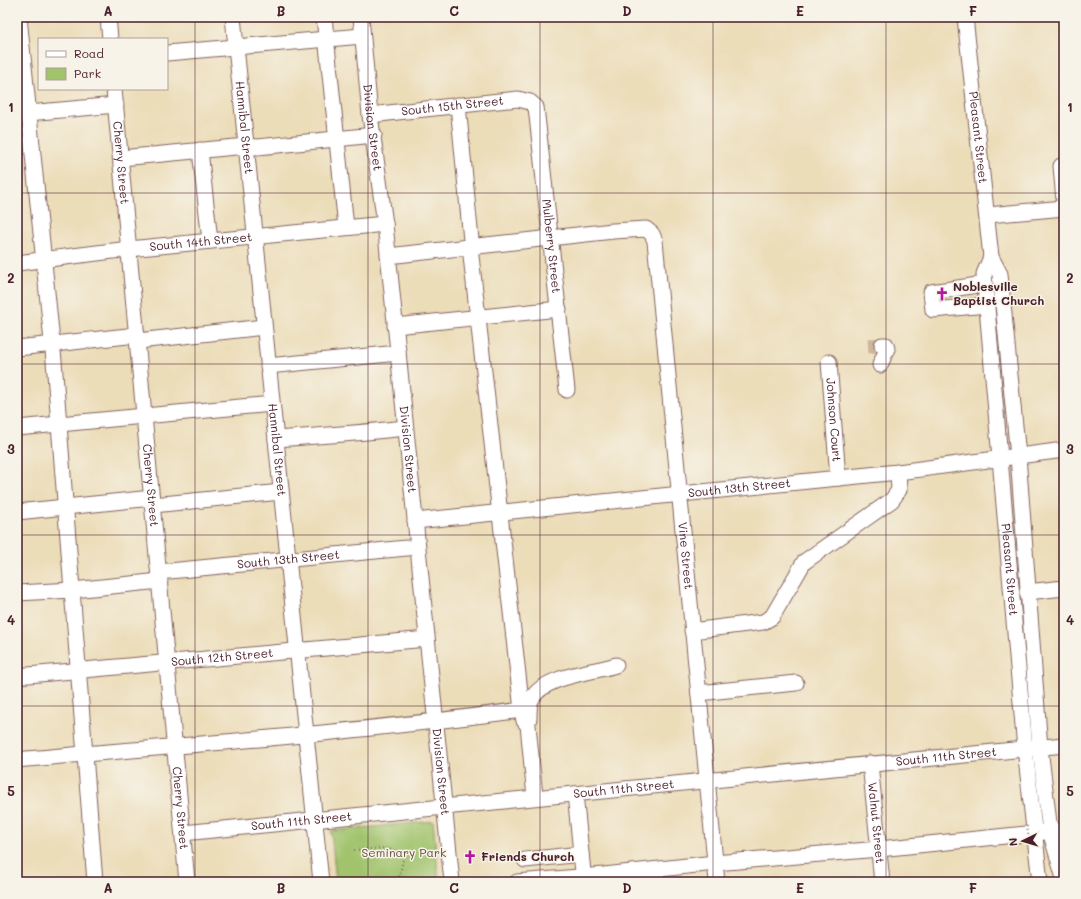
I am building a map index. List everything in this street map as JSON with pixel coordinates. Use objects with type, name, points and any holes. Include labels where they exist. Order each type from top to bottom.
[{"type":"street","points":[[19,17],[22,113],[44,261],[52,343],[58,424],[67,507],[78,671],[96,882]]},
{"type":"street","points":[[108,17],[110,38]]},
{"type":"street","name":"Hannibal Street","points":[[233,17],[321,882]]},
{"type":"street","points":[[324,17],[346,228]]},
{"type":"street","name":"Division Street","points":[[360,17],[370,115],[374,135],[385,224],[436,722],[444,806],[446,880]]},
{"type":"street","name":"Pleasant Street","points":[[965,17],[988,215],[991,257],[1000,274],[1018,456],[1027,592],[1033,748],[1030,833],[1040,882]]},
{"type":"street","points":[[168,53],[362,36]]},
{"type":"street","name":"Cherry Street","points":[[114,90],[187,882]]},
{"type":"street","name":"South 15th Street","points":[[370,115],[518,99],[523,99],[533,104]]},
{"type":"street","name":"Mulberry Street","points":[[533,104],[538,111],[568,390]]},
{"type":"street","points":[[22,113],[116,105]]},
{"type":"street","points":[[458,105],[471,240],[470,247],[522,710],[524,721],[528,725]]},
{"type":"street","points":[[121,158],[246,146],[258,147],[374,135]]},
{"type":"street","points":[[200,150],[210,241]]},
{"type":"street","points":[[1064,166],[1061,166],[1064,201]]},
{"type":"street","points":[[988,215],[1064,208]]},
{"type":"street","name":"South 14th Street","points":[[17,263],[44,261],[129,249],[385,224]]},
{"type":"street","name":"Vine Street","points":[[552,239],[613,231],[642,229],[648,231],[655,241],[678,496],[717,882]]},
{"type":"street","points":[[388,256],[552,239]]},
{"type":"street","name":"Pleasant Street","points":[[991,257],[984,274],[1000,458],[1033,748],[1057,830],[1064,878]]},
{"type":"street","points":[[985,284],[931,292],[933,310],[987,305]]},
{"type":"street","points":[[395,326],[478,316],[559,309]]},
{"type":"street","points":[[17,348],[52,343],[137,338],[264,327]]},
{"type":"street","points":[[880,365],[887,349],[886,344],[882,345]]},
{"type":"street","points":[[268,366],[398,353]]},
{"type":"street","name":"Johnson Court","points":[[829,362],[838,478]]},
{"type":"street","points":[[17,428],[272,404]]},
{"type":"street","points":[[276,439],[405,428]]},
{"type":"street","name":"South 13th Street","points":[[415,521],[678,496],[898,472],[1064,450]]},
{"type":"street","points":[[692,631],[763,622],[772,617],[804,562],[892,500],[899,490],[898,472]]},
{"type":"street","points":[[17,512],[67,507],[281,492]]},
{"type":"street","name":"South 13th Street","points":[[17,594],[73,590],[288,559],[418,547]]},
{"type":"street","points":[[1027,592],[1064,588]]},
{"type":"street","name":"South 12th Street","points":[[17,676],[297,652],[427,639]]},
{"type":"street","points":[[535,797],[528,725],[532,699],[545,687],[557,679],[598,671],[616,665]]},
{"type":"street","points":[[698,693],[796,683]]},
{"type":"street","points":[[17,760],[175,748],[436,722],[522,710]]},
{"type":"street","name":"South 11th Street","points":[[183,833],[575,794],[707,779],[1064,745]]},
{"type":"street","name":"Walnut Street","points":[[870,763],[882,882]]},
{"type":"street","points":[[575,794],[583,879]]},
{"type":"street","points":[[517,882],[583,879],[604,875],[715,863],[879,849],[1057,830]]},
{"type":"street","points":[[525,860],[581,854]]},
{"type":"path","points":[[354,850],[385,848],[401,852],[403,860],[398,882]]},
{"type":"path","points":[[423,882],[446,880]]},
{"type":"green space","name":"Seminary Park","points":[[433,821],[439,882],[336,882],[331,831]]},
{"type":"tunnel","points":[[868,346],[882,345]]},
{"type":"place","name":"Noblesville Baptist Church","points":[[942,294]]},
{"type":"place","name":"Friends Church","points":[[470,857]]}]
